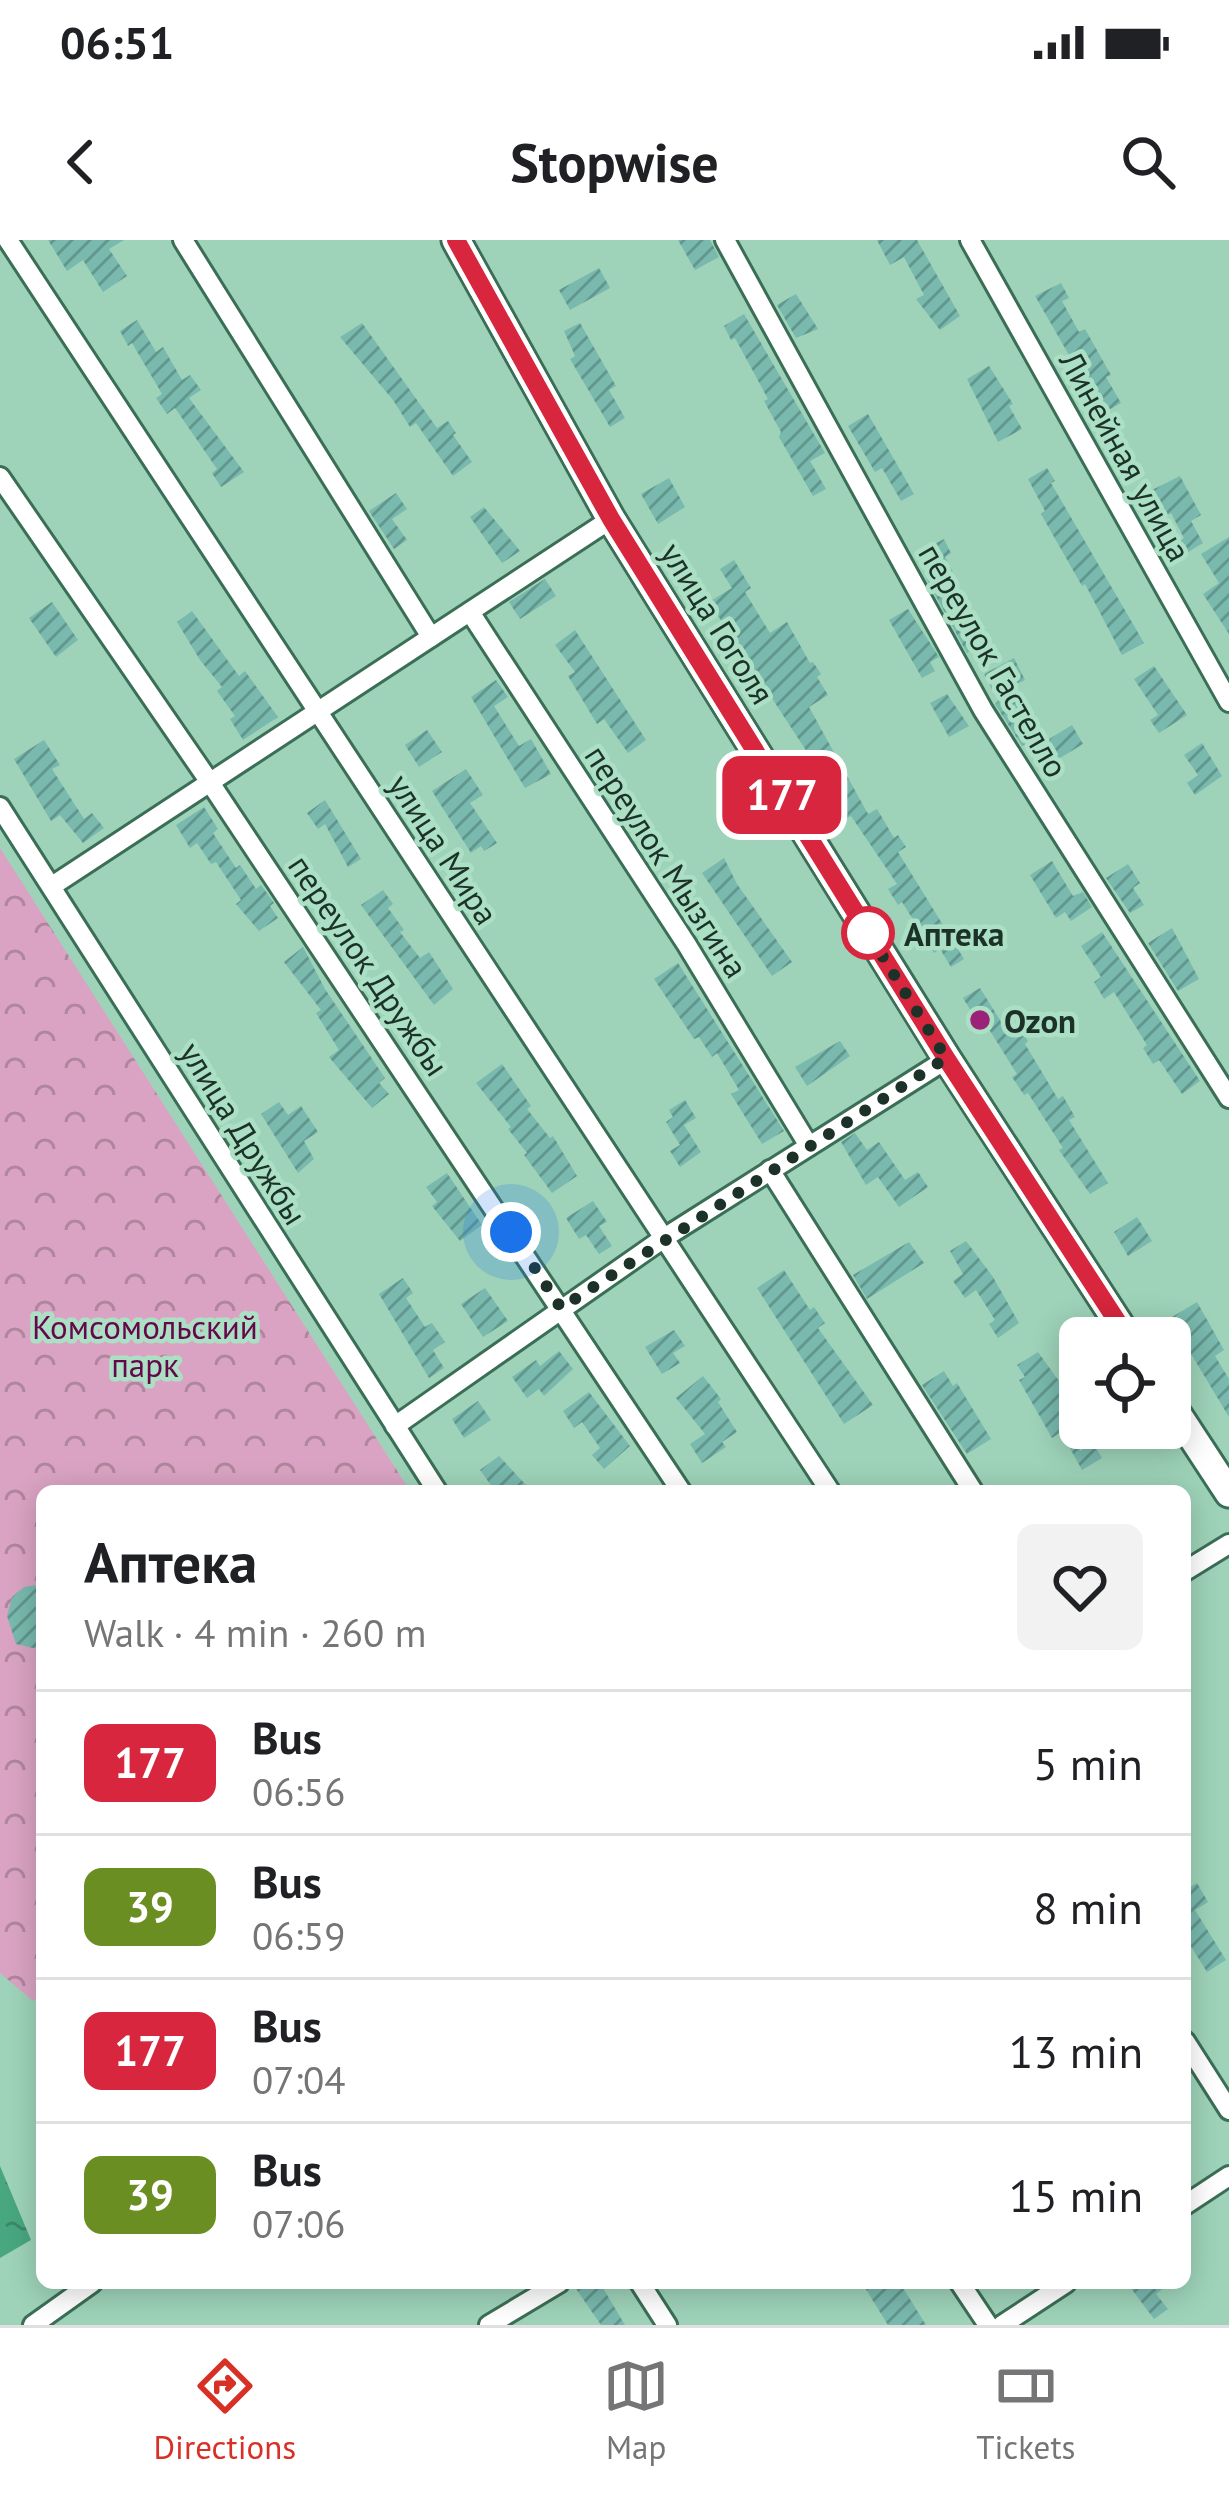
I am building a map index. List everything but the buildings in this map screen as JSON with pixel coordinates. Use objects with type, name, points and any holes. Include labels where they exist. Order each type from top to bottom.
[{"type":"street","name":"улица Мира","points":[[8,240],[826,1485]]},
{"type":"street","points":[[183,240],[430,637]]},
{"type":"street","name":"улица Гоголя","points":[[456,240],[611,519],[946,1058],[1114,1317]]},
{"type":"street","name":"переулок Гастелло","points":[[725,240],[983,710],[1229,1098]]},
{"type":"street","name":"Линейная улица","points":[[970,240],[1229,702]]},
{"type":"street","name":"переулок Дружбы","points":[[0,477],[209,781],[677,1485]]},
{"type":"street","points":[[52,886],[611,519]]},
{"type":"street","name":"переулок Мызгина","points":[[470,612],[687,944],[808,1146]]},
{"type":"street","name":"улица Дружбы","points":[[0,807],[433,1485]]},
{"type":"street","points":[[395,1426],[664,1238],[946,1058]]},
{"type":"street","points":[[770,1170],[969,1485]]},
{"type":"street","points":[[1191,1434],[1229,1493]]},
{"type":"street","points":[[1191,1567],[1229,1544]]},
{"type":"street","points":[[1191,2050],[1229,2110]]},
{"type":"street","points":[[1191,2201],[1229,2176]]},
{"type":"street","points":[[33,2325],[84,2289]]},
{"type":"street","points":[[489,2325],[550,2289]]},
{"type":"street","points":[[644,2289],[667,2325]]},
{"type":"street","points":[[964,2289],[988,2325]]},
{"type":"street","points":[[1002,2325],[1057,2289]]},
{"type":"green space","name":"Комсомольский парк","points":[[0,848],[406,1485],[36,1485],[36,1999],[0,1973]]},
{"type":"water","points":[[0,2166],[31,2240],[0,2258]]},
{"type":"bus line","name":"177","points":[[456,240],[611,519],[946,1058],[1114,1317]]},
{"type":"place","name":"Аптека","points":[[868,933]]},
{"type":"place","name":"Ozon","points":[[980,1020]]},
{"type":"route","points":[[511,1232],[561,1308],[946,1058],[868,933]]}]
